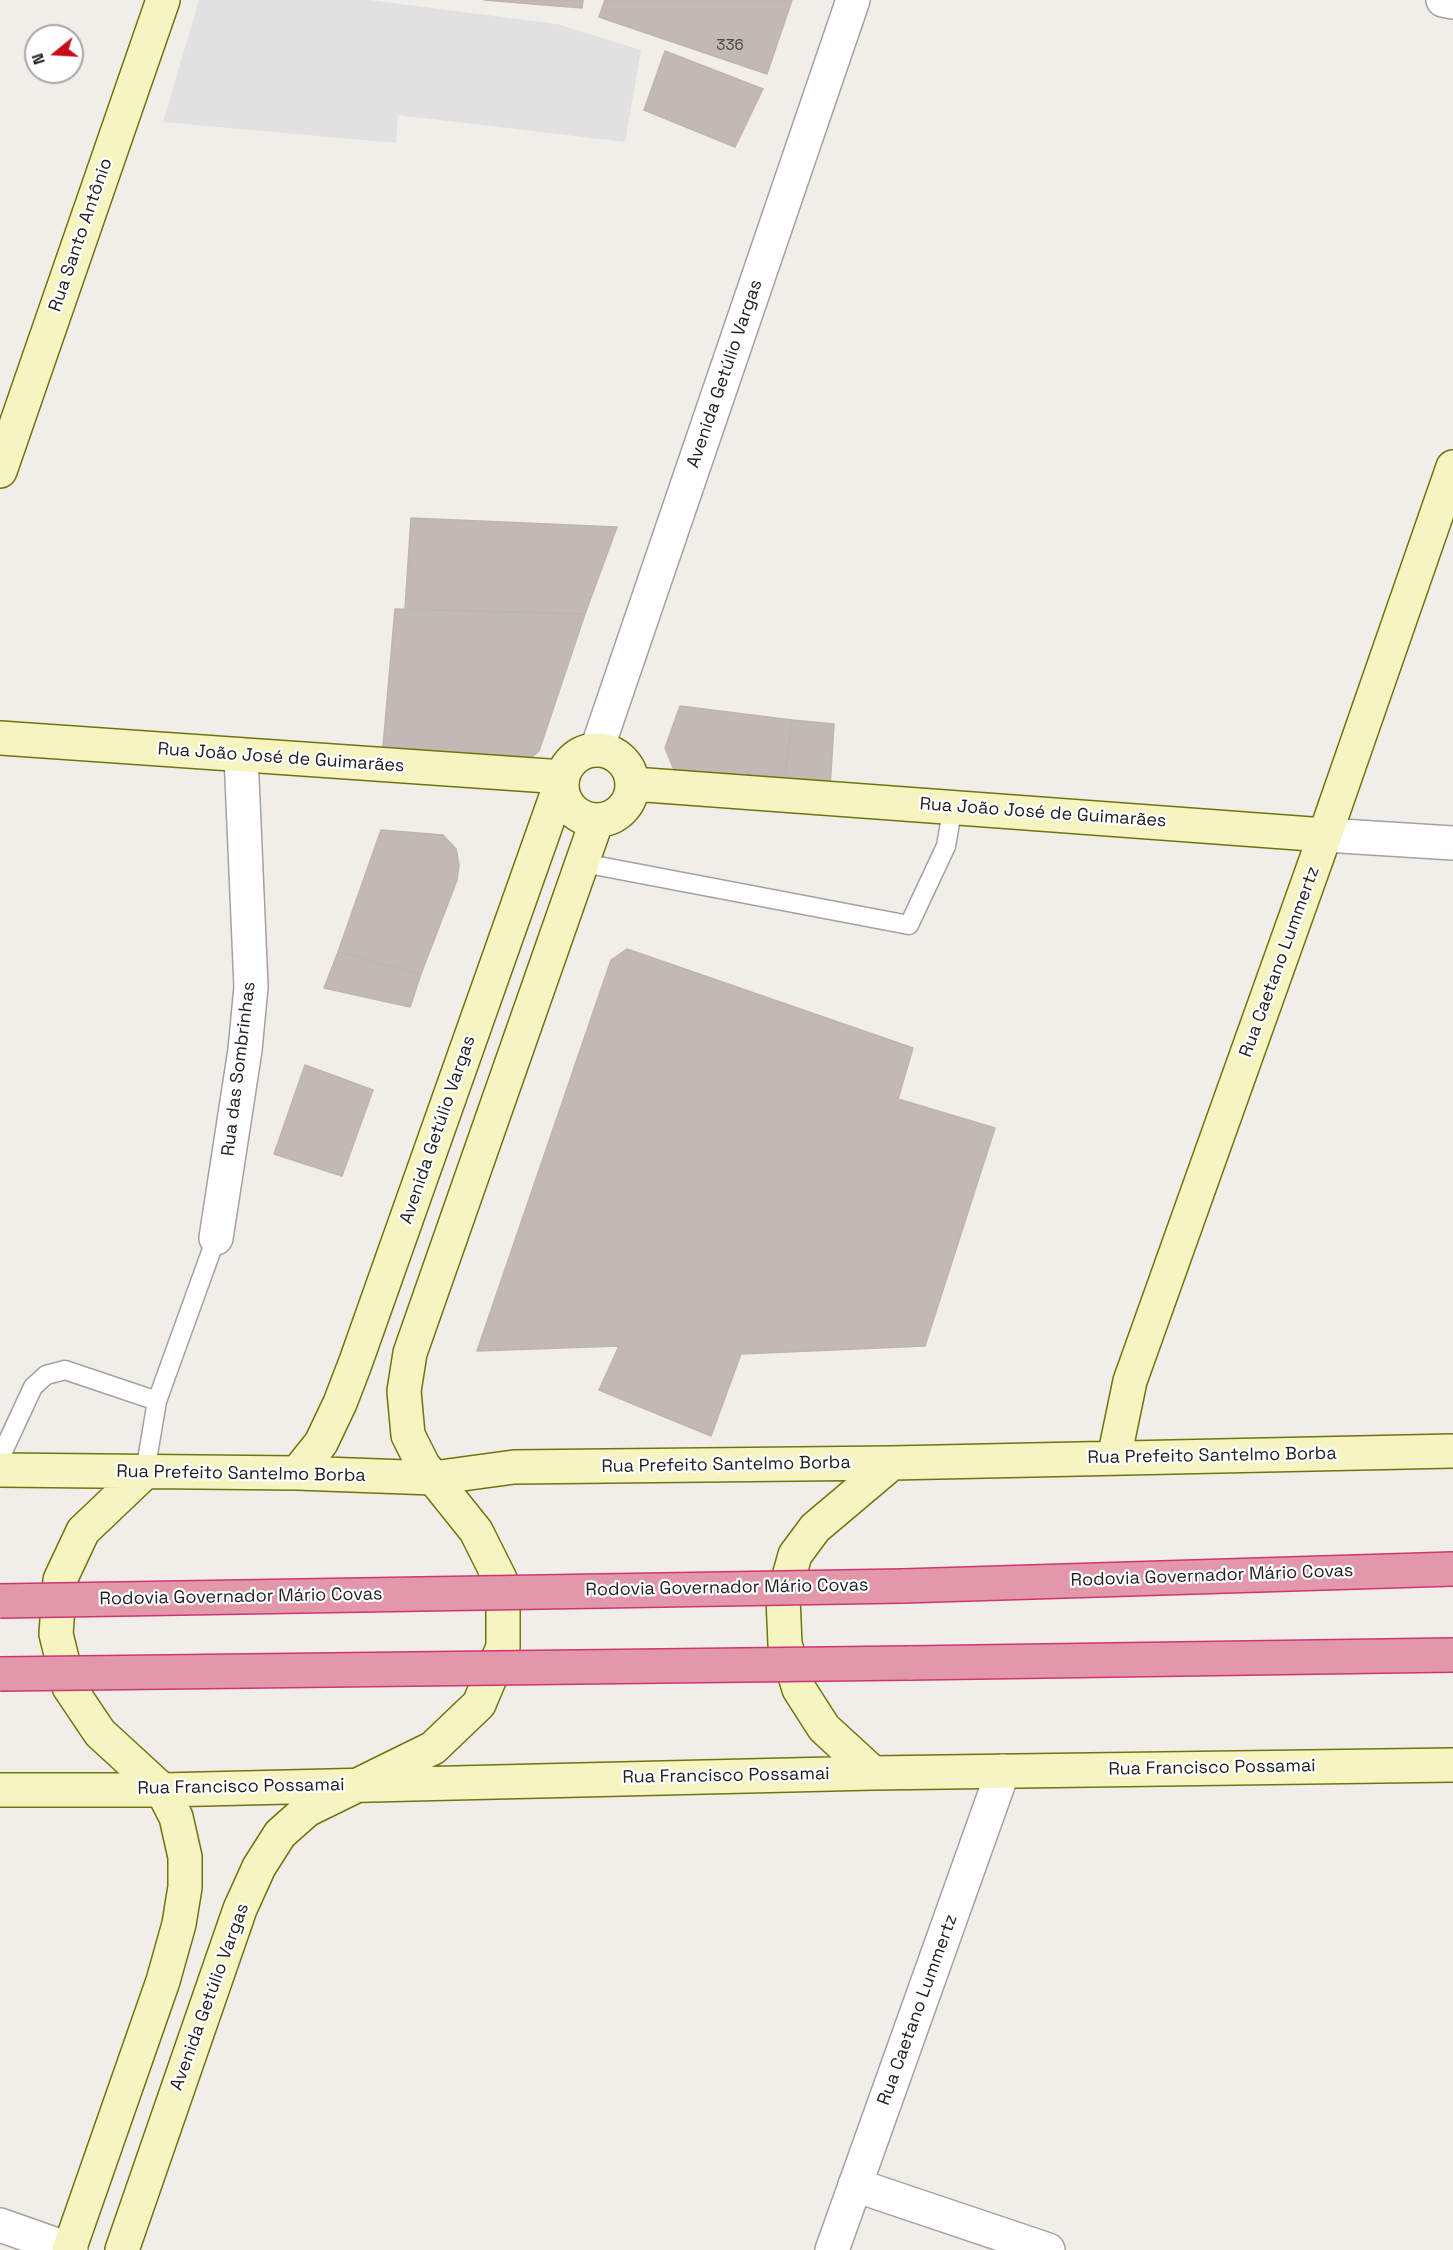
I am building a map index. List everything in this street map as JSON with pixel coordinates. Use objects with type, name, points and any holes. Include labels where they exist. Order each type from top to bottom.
[{"type":"highway","name":"Rodovia Governador Mário Covas","points":[[0,1600],[903,1586],[1453,1569]]},
{"type":"highway","points":[[0,1674],[1453,1655]]},
{"type":"main road","name":"Rua Santo Antônio","points":[[0,471],[163,0]]},
{"type":"main road","name":"Rua Caetano Lummertz","points":[[1114,1458],[1130,1381],[1325,835],[1453,467]]},
{"type":"main road","name":"Rua João José de Guimarães","points":[[0,738],[563,777]]},
{"type":"main road","points":[[597,749],[608,751],[626,763],[633,784],[626,805],[618,813],[609,818],[597,820],[578,814],[570,807],[564,798],[562,788],[567,766],[575,757],[585,751],[597,749]]},
{"type":"main road","name":"Avenida Getúlio Vargas","points":[[297,1473],[321,1443],[355,1364],[563,777]]},
{"type":"main road","name":"Rua João José de Guimarães","points":[[633,784],[1325,835]]},
{"type":"main road","points":[[433,1478],[423,1465],[408,1435],[404,1391],[410,1353],[597,820]]},
{"type":"main road","name":"Rua Prefeito Santelmo Borba","points":[[0,1470],[297,1473],[433,1478],[514,1467],[892,1464],[1453,1451]]},
{"type":"main road","points":[[873,1773],[824,1728],[799,1689],[785,1644],[783,1598],[795,1555],[815,1528],[892,1464]]},
{"type":"main road","points":[[70,2250],[162,1981],[178,1924],[185,1887],[185,1857],[176,1817],[162,1790],[100,1733],[69,1687],[56,1635],[60,1580],[84,1531],[145,1472]]},
{"type":"main road","name":"Avenida Getúlio Vargas","points":[[122,2250],[240,1909],[259,1867],[280,1834],[308,1810],[433,1748],[478,1704],[502,1647],[503,1585],[476,1531],[433,1478]]},
{"type":"main road","name":"Rua Francisco Possamai","points":[[0,1790],[162,1790],[873,1773],[1453,1765]]},
{"type":"street","name":"Avenida Getúlio Vargas","points":[[597,749],[853,0]]},
{"type":"street","points":[[1443,0],[1453,2]]},
{"type":"street","name":"Rua das Sombrinhas","points":[[216,1238],[245,1050],[251,987],[241,755]]},
{"type":"street","name":"Rua João José de Guimarães","points":[[1325,835],[1453,843]]},
{"type":"street","name":"Rua Caetano Lummertz","points":[[832,2250],[1003,1771]]},
{"type":"street","points":[[855,2185],[1048,2250]]},
{"type":"street","points":[[0,2225],[70,2250]]},
{"type":"lane","points":[[583,863],[909,925],[946,846],[953,806]]},
{"type":"lane","points":[[145,1472],[157,1401],[216,1238]]},
{"type":"lane","points":[[0,1458],[33,1388],[46,1375],[65,1370],[157,1401]]},
{"type":"shaded area","points":[[199,0],[369,0],[557,24],[641,50],[625,142],[398,115],[396,143],[163,122]]},
{"type":"building","points":[[484,0],[583,0],[582,8]]},
{"type":"building","points":[[605,0],[792,0],[767,74],[599,17]]},
{"type":"building","points":[[665,51],[763,89],[735,147],[644,110]]},
{"type":"building","points":[[411,518],[617,527],[585,614],[405,609]]},
{"type":"building","points":[[395,609],[585,614],[539,751],[518,769],[382,758]]},
{"type":"building","points":[[680,706],[792,720],[784,784],[675,772],[665,748]]},
{"type":"building","points":[[792,720],[834,724],[830,788],[784,784]]},
{"type":"building","points":[[381,830],[443,835],[456,849],[459,865],[457,880],[421,974],[338,952]]},
{"type":"building","points":[[627,949],[913,1048],[898,1099],[995,1128],[925,1346],[741,1354],[711,1436],[599,1390],[619,1346],[477,1351],[611,960]]},
{"type":"building","points":[[338,952],[421,974],[410,1007],[324,988]]},
{"type":"building","points":[[305,1065],[373,1090],[342,1176],[274,1154]]}]
